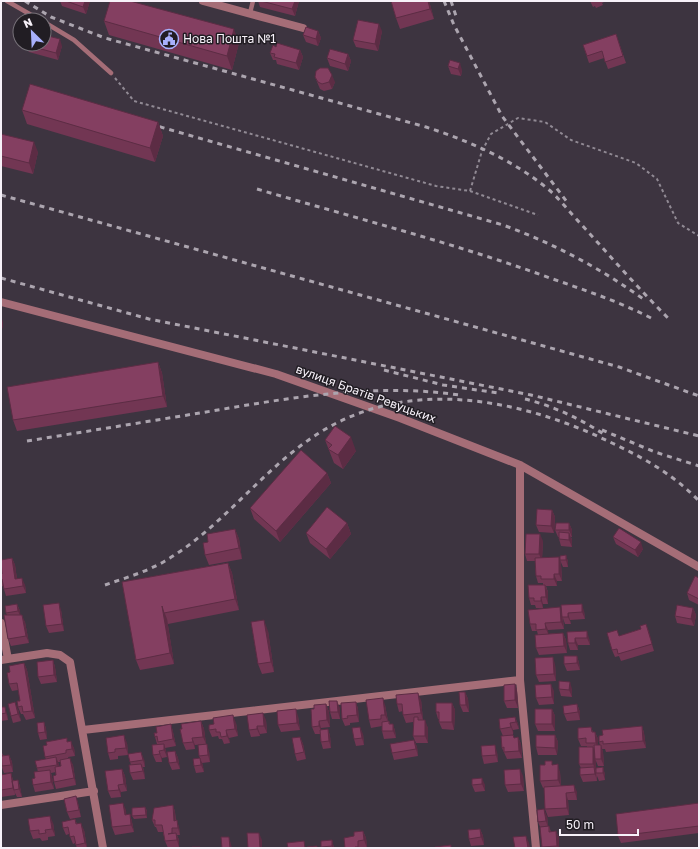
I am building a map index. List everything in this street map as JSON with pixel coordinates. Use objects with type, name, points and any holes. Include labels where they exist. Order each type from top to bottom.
[{"type":"street","points":[[203,1],[303,28]]},
{"type":"street","name":"вулиця Братів Ревуцьких","points":[[1,302],[276,374],[400,418],[520,465],[699,567]]},
{"type":"street","points":[[520,465],[520,680],[536,848]]},
{"type":"street","points":[[1,623],[4,659],[47,653],[60,655],[70,662],[103,848]]},
{"type":"street","points":[[83,730],[520,680]]},
{"type":"street","points":[[1,805],[94,791]]},
{"type":"lane","points":[[7,1],[26,12]]},
{"type":"lane","points":[[250,14],[253,1]]},
{"type":"lane","points":[[52,27],[74,40],[111,73]]},
{"type":"path","points":[[111,73],[134,101],[436,186],[470,191],[538,215]]},
{"type":"path","points":[[470,191],[482,151],[491,134],[518,118],[545,122],[571,140],[636,163],[657,179],[678,223],[699,236]]},
{"type":"building","points":[[66,1],[85,1],[83,7]]},
{"type":"building","points":[[110,1],[130,1],[234,29],[227,56],[104,21]]},
{"type":"building","points":[[261,1],[295,1],[292,9]]},
{"type":"building","points":[[391,1],[428,1],[430,9],[396,18]]},
{"type":"building","points":[[358,20],[379,24],[375,44],[353,40]]},
{"type":"building","points":[[306,27],[318,31],[316,39],[303,35]]},
{"type":"building","points":[[616,34],[623,56],[605,62],[602,51],[587,56],[583,45]]},
{"type":"building","points":[[52,37],[60,39],[56,53],[52,52]]},
{"type":"building","points":[[277,43],[300,50],[296,63],[274,57],[275,54],[270,53],[273,45],[276,47]]},
{"type":"building","points":[[330,49],[348,54],[345,64],[327,58]]},
{"type":"building","points":[[450,60],[460,63],[458,69],[448,66]]},
{"type":"building","points":[[320,68],[328,68],[332,75],[329,82],[322,84],[318,82],[315,77],[316,71]]},
{"type":"building","points":[[30,84],[158,122],[150,148],[22,110]]},
{"type":"building","points":[[1,134],[34,142],[29,163],[1,156]]},
{"type":"building","points":[[158,362],[163,396],[13,420],[7,387]]},
{"type":"building","points":[[335,426],[351,437],[338,455],[328,449],[332,445],[325,440]]},
{"type":"building","points":[[301,450],[327,473],[276,531],[250,508]]},
{"type":"building","points":[[327,507],[347,523],[326,549],[306,533]]},
{"type":"building","points":[[537,509],[552,510],[551,526],[536,525]]},
{"type":"building","points":[[556,523],[569,523],[569,530],[555,530]]},
{"type":"building","points":[[619,528],[641,542],[635,550],[613,537]]},
{"type":"building","points":[[235,529],[239,548],[205,555],[203,543],[208,542],[207,534]]},
{"type":"building","points":[[559,532],[569,533],[569,540],[559,539]]},
{"type":"building","points":[[526,534],[540,534],[539,554],[525,554]]},
{"type":"building","points":[[566,555],[566,560],[560,560],[560,556]]},
{"type":"building","points":[[559,557],[559,574],[554,574],[554,579],[541,579],[541,576],[536,576],[535,558]]},
{"type":"building","points":[[12,558],[15,579],[22,578],[23,586],[4,589],[1,579],[1,560]]},
{"type":"building","points":[[228,563],[235,599],[164,613],[162,606],[170,653],[136,660],[122,582]]},
{"type":"building","points":[[695,576],[699,578],[699,599],[687,593]]},
{"type":"building","points":[[528,585],[545,585],[546,597],[541,597],[541,601],[534,601],[534,598],[529,598]]},
{"type":"building","points":[[59,603],[62,624],[46,626],[43,605]]},
{"type":"building","points":[[17,604],[18,611],[6,613],[5,606]]},
{"type":"building","points":[[582,604],[582,612],[568,613],[568,617],[562,617],[561,605]]},
{"type":"building","points":[[677,605],[693,608],[691,619],[675,616]]},
{"type":"building","points":[[560,607],[561,622],[545,623],[546,629],[536,630],[536,624],[530,624],[528,610]]},
{"type":"building","points":[[4,615],[22,615],[26,636],[8,639]]},
{"type":"building","points":[[264,620],[271,662],[258,664],[251,622]]},
{"type":"building","points":[[646,624],[652,644],[618,654],[617,649],[612,650],[607,633],[617,630],[619,636],[641,629],[640,626]]},
{"type":"building","points":[[587,631],[587,638],[575,638],[575,643],[568,643],[567,632]]},
{"type":"building","points":[[563,633],[564,646],[536,648],[535,635]]},
{"type":"building","points":[[564,656],[577,656],[577,663],[564,664]]},
{"type":"building","points":[[553,657],[554,674],[536,675],[535,658]]},
{"type":"building","points":[[53,660],[54,675],[38,677],[37,662]]},
{"type":"building","points":[[24,663],[32,711],[23,712],[22,706],[18,707],[17,701],[20,701],[17,683],[9,684],[7,673],[10,672],[9,666]]},
{"type":"building","points":[[559,681],[570,682],[569,690],[559,689]]},
{"type":"building","points":[[515,684],[515,700],[504,701],[504,685]]},
{"type":"building","points":[[551,684],[552,697],[536,698],[535,685]]},
{"type":"building","points":[[459,692],[465,692],[466,705],[460,705]]},
{"type":"building","points":[[418,693],[421,713],[403,715],[402,704],[397,704],[396,695]]},
{"type":"building","points":[[383,698],[385,715],[381,715],[381,719],[369,720],[366,700]]},
{"type":"building","points":[[329,701],[337,701],[338,712],[330,712]]},
{"type":"building","points":[[15,702],[18,714],[11,716],[8,704]]},
{"type":"building","points":[[356,702],[357,715],[347,716],[348,718],[342,719],[341,703]]},
{"type":"building","points":[[436,703],[452,703],[452,722],[439,722],[439,712],[436,712]]},
{"type":"building","points":[[326,704],[327,720],[319,721],[319,726],[312,727],[311,709],[314,709],[314,705]]},
{"type":"building","points":[[577,704],[578,712],[564,714],[563,706]]},
{"type":"building","points":[[1,707],[5,707],[6,713],[1,714]]},
{"type":"building","points":[[296,709],[297,723],[278,725],[277,711]]},
{"type":"building","points":[[535,709],[552,709],[552,724],[535,724]]},
{"type":"building","points":[[263,713],[264,726],[257,726],[257,729],[249,730],[247,715]]},
{"type":"building","points":[[233,715],[235,729],[226,730],[227,736],[221,737],[220,732],[216,732],[216,729],[209,730],[209,725],[214,724],[213,718]]},
{"type":"building","points":[[414,717],[418,717],[418,720],[425,720],[425,736],[413,736]]},
{"type":"building","points":[[515,717],[516,722],[510,723],[511,727],[500,729],[499,719]]},
{"type":"building","points":[[201,721],[203,737],[192,738],[193,742],[183,743],[180,729],[182,729],[181,724]]},
{"type":"building","points":[[389,721],[389,724],[393,724],[393,731],[382,731],[382,722]]},
{"type":"building","points":[[44,722],[45,732],[38,733],[37,723]]},
{"type":"building","points":[[171,724],[173,739],[158,742],[157,736],[155,737],[154,733],[157,733],[156,727]]},
{"type":"building","points":[[642,726],[643,741],[603,744],[603,741],[599,742],[599,736],[603,735],[602,730]]},
{"type":"building","points":[[360,727],[362,738],[354,739],[352,728]]},
{"type":"building","points":[[591,727],[592,732],[595,732],[596,743],[586,743],[586,738],[578,739],[578,728]]},
{"type":"building","points":[[328,729],[329,741],[321,742],[320,730]]},
{"type":"building","points":[[124,735],[126,748],[115,749],[115,752],[108,753],[106,738]]},
{"type":"building","points":[[513,735],[514,738],[518,737],[519,751],[504,752],[504,747],[502,748],[501,736]]},
{"type":"building","points":[[536,735],[555,735],[555,748],[536,747]]},
{"type":"building","points":[[300,737],[304,752],[295,754],[292,738]]},
{"type":"building","points":[[67,738],[67,742],[71,741],[72,749],[66,750],[66,753],[45,757],[43,746],[47,745],[46,742]]},
{"type":"building","points":[[414,740],[416,749],[392,753],[390,744]]},
{"type":"building","points":[[164,744],[164,750],[159,751],[160,754],[153,755],[152,745]]},
{"type":"building","points":[[207,744],[208,755],[199,756],[198,745]]},
{"type":"building","points":[[495,745],[496,755],[482,756],[481,746]]},
{"type":"building","points":[[594,745],[601,745],[601,759],[595,759]]},
{"type":"building","points":[[579,747],[593,747],[593,764],[579,764]]},
{"type":"building","points":[[1,751],[2,756],[9,755],[11,765],[2,766]]},
{"type":"building","points":[[175,751],[177,762],[169,763],[167,752]]},
{"type":"building","points":[[141,752],[143,760],[130,762],[128,754]]},
{"type":"building","points":[[56,757],[57,765],[37,768],[35,761]]},
{"type":"building","points":[[70,758],[74,778],[54,782],[53,776],[56,775],[55,767],[61,766],[60,760]]},
{"type":"building","points":[[200,758],[201,765],[194,766],[193,759]]},
{"type":"building","points":[[545,761],[552,761],[552,765],[558,764],[558,780],[540,781],[540,765],[545,765]]},
{"type":"building","points":[[141,764],[143,771],[130,773],[129,765]]},
{"type":"building","points":[[594,767],[595,774],[580,775],[580,768]]},
{"type":"building","points":[[603,767],[603,773],[596,773],[596,768]]},
{"type":"building","points":[[122,769],[124,784],[118,785],[119,790],[108,791],[105,771]]},
{"type":"building","points":[[520,769],[521,784],[505,785],[504,770]]},
{"type":"building","points":[[50,770],[51,782],[33,785],[32,779],[35,778],[34,772]]},
{"type":"building","points":[[11,773],[13,788],[1,790],[1,775]]},
{"type":"building","points":[[482,778],[482,784],[472,785],[472,779]]},
{"type":"building","points":[[18,780],[19,789],[14,790],[12,781]]},
{"type":"building","points":[[574,785],[575,792],[566,793],[567,808],[545,809],[544,787]]},
{"type":"building","points":[[76,796],[79,810],[67,812],[64,799]]},
{"type":"building","points":[[123,803],[125,815],[130,814],[131,825],[112,827],[109,805]]},
{"type":"building","points":[[699,803],[699,826],[618,836],[616,814]]},
{"type":"building","points":[[173,805],[174,821],[177,820],[178,828],[172,828],[172,833],[168,834],[176,833],[177,840],[165,841],[162,825],[155,825],[155,820],[152,820],[154,808]]},
{"type":"building","points":[[145,807],[146,815],[132,816],[132,808]]},
{"type":"building","points":[[544,809],[546,821],[538,822],[537,810]]},
{"type":"building","points":[[50,816],[52,829],[45,830],[46,833],[39,834],[39,830],[30,831],[28,819]]},
{"type":"building","points":[[75,819],[76,824],[81,823],[85,843],[76,845],[74,836],[70,837],[68,827],[63,828],[62,822]]},
{"type":"building","points":[[549,826],[549,832],[556,831],[557,846],[542,847],[540,827]]},
{"type":"building","points":[[480,829],[481,837],[469,839],[468,830]]},
{"type":"building","points":[[363,831],[364,840],[358,841],[358,847],[345,848],[344,838],[354,836],[354,832]]},
{"type":"building","points":[[247,833],[259,833],[260,848],[248,848]]},
{"type":"building","points":[[526,836],[528,848],[515,848],[513,837]]},
{"type":"building","points":[[221,837],[229,837],[230,848],[222,848]]},
{"type":"building","points":[[332,840],[332,846],[321,847],[321,841]]},
{"type":"building","points":[[304,841],[305,848],[288,848],[287,843]]},
{"type":"building","points":[[451,845],[451,848],[435,848],[435,847]]},
{"type":"building","points":[[317,846],[317,848],[307,848],[307,847]]},
{"type":"railway","points":[[25,1],[51,17],[105,38],[426,127],[490,152],[520,169],[548,189],[668,318]]},
{"type":"railway","points":[[444,1],[454,25],[502,116],[567,202]]},
{"type":"railway","points":[[451,1],[456,16]]},
{"type":"railway","points":[[150,124],[503,225],[541,240],[578,258],[612,278],[646,301]]},
{"type":"railway","points":[[257,189],[478,253],[601,296],[651,318]]},
{"type":"railway","points":[[1,195],[619,367],[699,396]]},
{"type":"railway","points":[[1,278],[149,319],[531,395],[699,436]]},
{"type":"railway","points":[[384,370],[443,385],[498,393]]},
{"type":"railway","points":[[27,441],[274,401],[335,393],[397,390],[459,395]]},
{"type":"railway","points":[[525,399],[546,405],[605,435]]},
{"type":"railway","points":[[105,585],[165,561],[186,547],[206,532],[279,463],[298,447],[319,433],[354,415],[390,404],[428,400],[466,400],[503,405],[541,415],[577,428],[636,455],[669,475],[699,501]]},
{"type":"railway","points":[[602,430],[655,452],[699,466]]},
{"type":"place","name":"Нова Пошта №1","points":[[169,39]]}]
